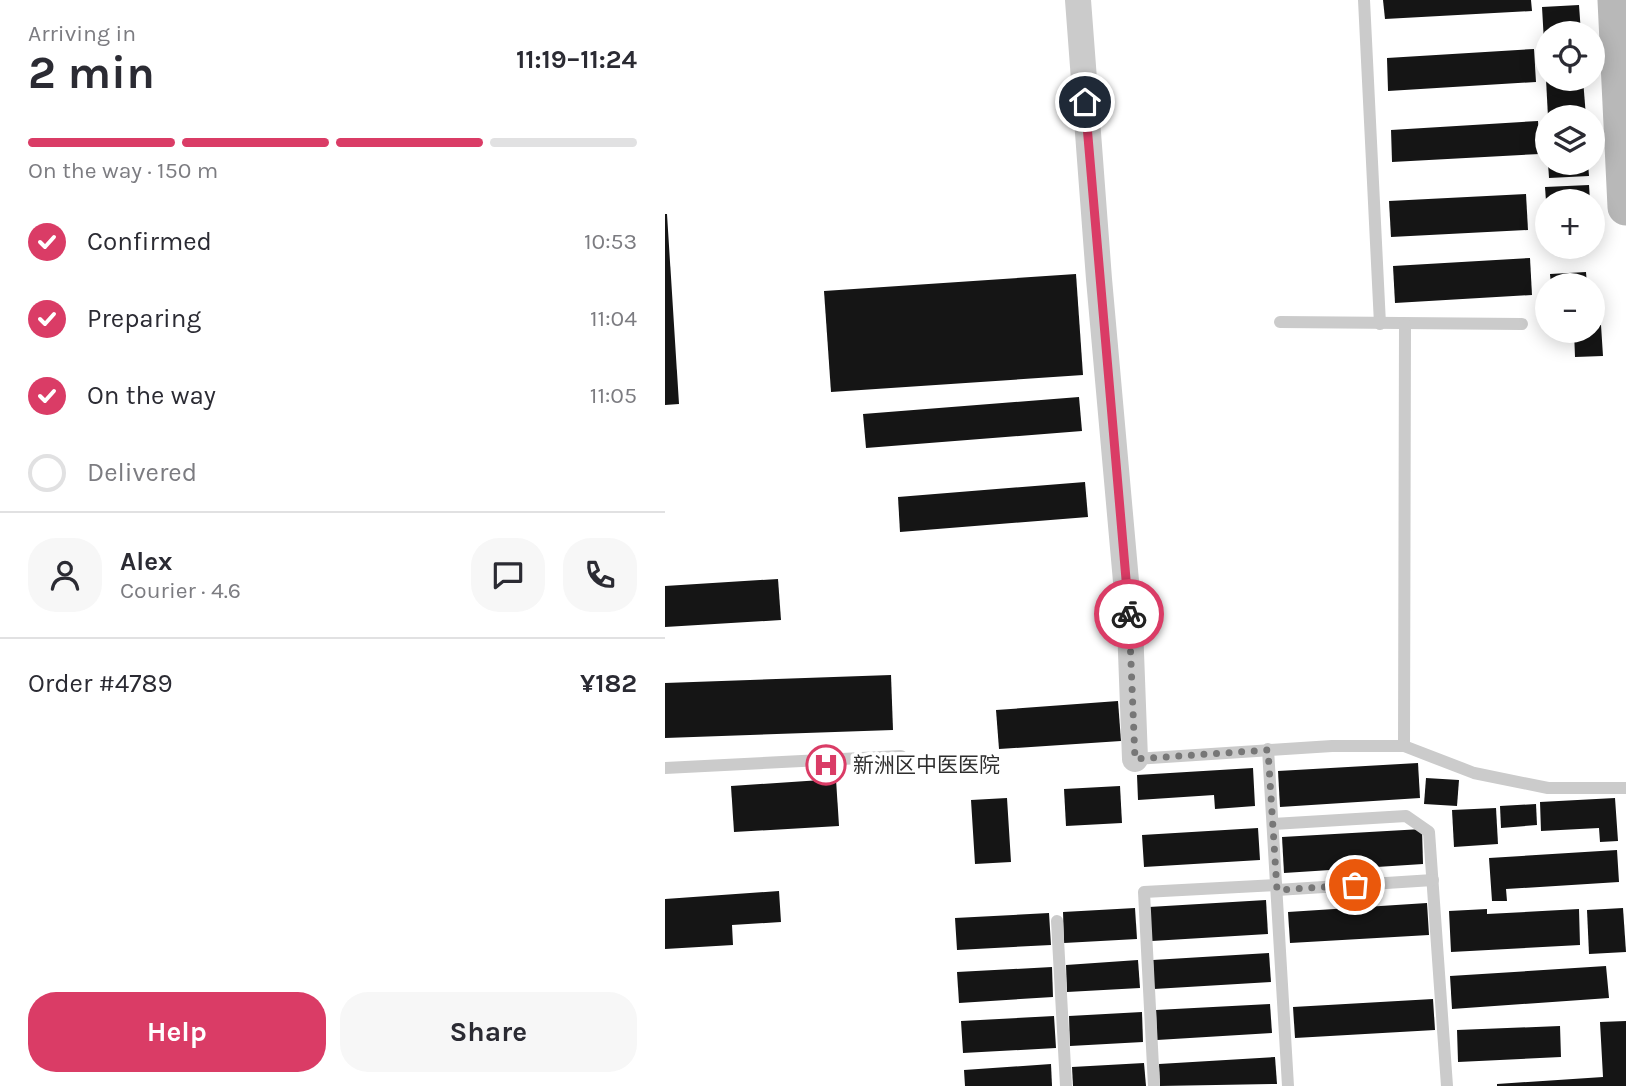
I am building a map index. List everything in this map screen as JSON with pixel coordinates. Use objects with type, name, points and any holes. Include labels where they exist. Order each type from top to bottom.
[{"type":"street","points":[[1077,0],[1130,626],[1135,759]]},
{"type":"street","points":[[1616,0],[1626,207]]},
{"type":"lane","points":[[1364,0],[1380,324]]},
{"type":"lane","points":[[1280,322],[1522,324]]},
{"type":"lane","points":[[1404,746],[1405,325]]},
{"type":"lane","points":[[1135,759],[1332,746],[1404,746],[1474,773],[1548,788],[1626,788]]},
{"type":"lane","points":[[1268,750],[1288,1086]]},
{"type":"lane","points":[[665,768],[901,756]]},
{"type":"lane","points":[[1273,824],[1406,816],[1429,832],[1447,1086]]},
{"type":"lane","points":[[1154,1086],[1144,892],[1433,880]]},
{"type":"lane","points":[[1057,920],[1066,1086]]},
{"type":"building","points":[[1383,0],[1531,0],[1532,11],[1385,19]]},
{"type":"building","points":[[1579,5],[1580,21],[1543,21],[1542,7]]},
{"type":"building","points":[[1534,49],[1535,82],[1388,91],[1387,58]]},
{"type":"building","points":[[1547,91],[1584,91],[1585,105],[1547,105]]},
{"type":"building","points":[[1535,121],[1535,154],[1392,162],[1391,130]]},
{"type":"building","points":[[1549,175],[1589,176],[1549,178]]},
{"type":"building","points":[[1589,185],[1589,189],[1545,189]]},
{"type":"building","points":[[1526,194],[1528,230],[1391,237],[1389,201]]},
{"type":"building","points":[[665,214],[679,404],[665,405]]},
{"type":"building","points":[[1530,258],[1532,295],[1395,303],[1393,266]]},
{"type":"building","points":[[1076,274],[1083,375],[831,392],[824,291]]},
{"type":"building","points":[[1574,343],[1602,343],[1603,356],[1575,357]]},
{"type":"building","points":[[1079,397],[1082,431],[866,448],[863,414]]},
{"type":"building","points":[[1085,482],[1088,517],[900,532],[898,497]]},
{"type":"building","points":[[778,579],[781,620],[665,627],[665,586]]},
{"type":"building","points":[[891,675],[893,730],[665,738],[665,683]]},
{"type":"building","points":[[1118,701],[1121,741],[999,749],[996,710]]},
{"type":"building","points":[[1418,763],[1420,798],[1280,807],[1278,771]]},
{"type":"building","points":[[1253,768],[1255,806],[1215,809],[1214,795],[1138,800],[1137,775]]},
{"type":"building","points":[[1426,778],[1459,780],[1457,806],[1424,804]]},
{"type":"building","points":[[836,779],[839,826],[734,832],[731,786]]},
{"type":"building","points":[[1120,786],[1122,823],[1066,826],[1064,789]]},
{"type":"building","points":[[1007,798],[1011,862],[975,864],[971,800]]},
{"type":"building","points":[[1615,798],[1618,841],[1600,842],[1599,828],[1541,831],[1540,802]]},
{"type":"building","points":[[1536,804],[1537,825],[1501,828],[1500,806]]},
{"type":"building","points":[[1496,808],[1498,844],[1454,847],[1452,810]]},
{"type":"building","points":[[1258,828],[1260,860],[1144,867],[1142,835]]},
{"type":"building","points":[[1422,829],[1423,864],[1284,873],[1282,837]]},
{"type":"building","points":[[1617,850],[1619,882],[1506,889],[1507,901],[1492,901],[1489,858]]},
{"type":"building","points":[[779,891],[781,922],[732,925],[733,945],[665,949],[665,899]]},
{"type":"building","points":[[1266,900],[1268,934],[1152,941],[1149,907]]},
{"type":"building","points":[[1427,903],[1429,935],[1290,943],[1288,912]]},
{"type":"building","points":[[1135,908],[1137,939],[1064,943],[1063,912]]},
{"type":"building","points":[[1623,908],[1626,952],[1589,954],[1587,910]]},
{"type":"building","points":[[1487,909],[1487,914],[1579,909],[1580,945],[1451,952],[1449,911]]},
{"type":"building","points":[[1049,913],[1051,945],[957,950],[955,918]]},
{"type":"building","points":[[1269,953],[1271,982],[1154,989],[1153,960]]},
{"type":"building","points":[[1138,960],[1140,988],[1067,992],[1066,965]]},
{"type":"building","points":[[1606,966],[1609,998],[1452,1009],[1450,976]]},
{"type":"building","points":[[1052,967],[1053,997],[959,1003],[957,972]]},
{"type":"building","points":[[1433,999],[1435,1030],[1295,1038],[1293,1007]]},
{"type":"building","points":[[1270,1004],[1272,1033],[1157,1040],[1156,1010]]},
{"type":"building","points":[[1142,1012],[1143,1042],[1070,1046],[1069,1016]]},
{"type":"building","points":[[1054,1016],[1056,1048],[963,1053],[961,1021]]},
{"type":"building","points":[[1626,1021],[1626,1086],[1497,1086],[1603,1077],[1600,1022]]},
{"type":"building","points":[[1560,1026],[1561,1057],[1458,1062],[1457,1030]]},
{"type":"building","points":[[1275,1057],[1277,1084],[1160,1086],[1159,1064]]},
{"type":"building","points":[[1144,1063],[1146,1086],[1073,1086],[1072,1067]]},
{"type":"building","points":[[1051,1064],[1052,1086],[965,1086],[964,1070]]},
{"type":"way so far","points":[[1129,614],[1135,759],[1268,750],[1277,890],[1355,885]]},
{"type":"place","name":"新洲区中医医院","points":[[826,765]]},
{"type":"route","points":[[1085,102],[1129,614]]}]
